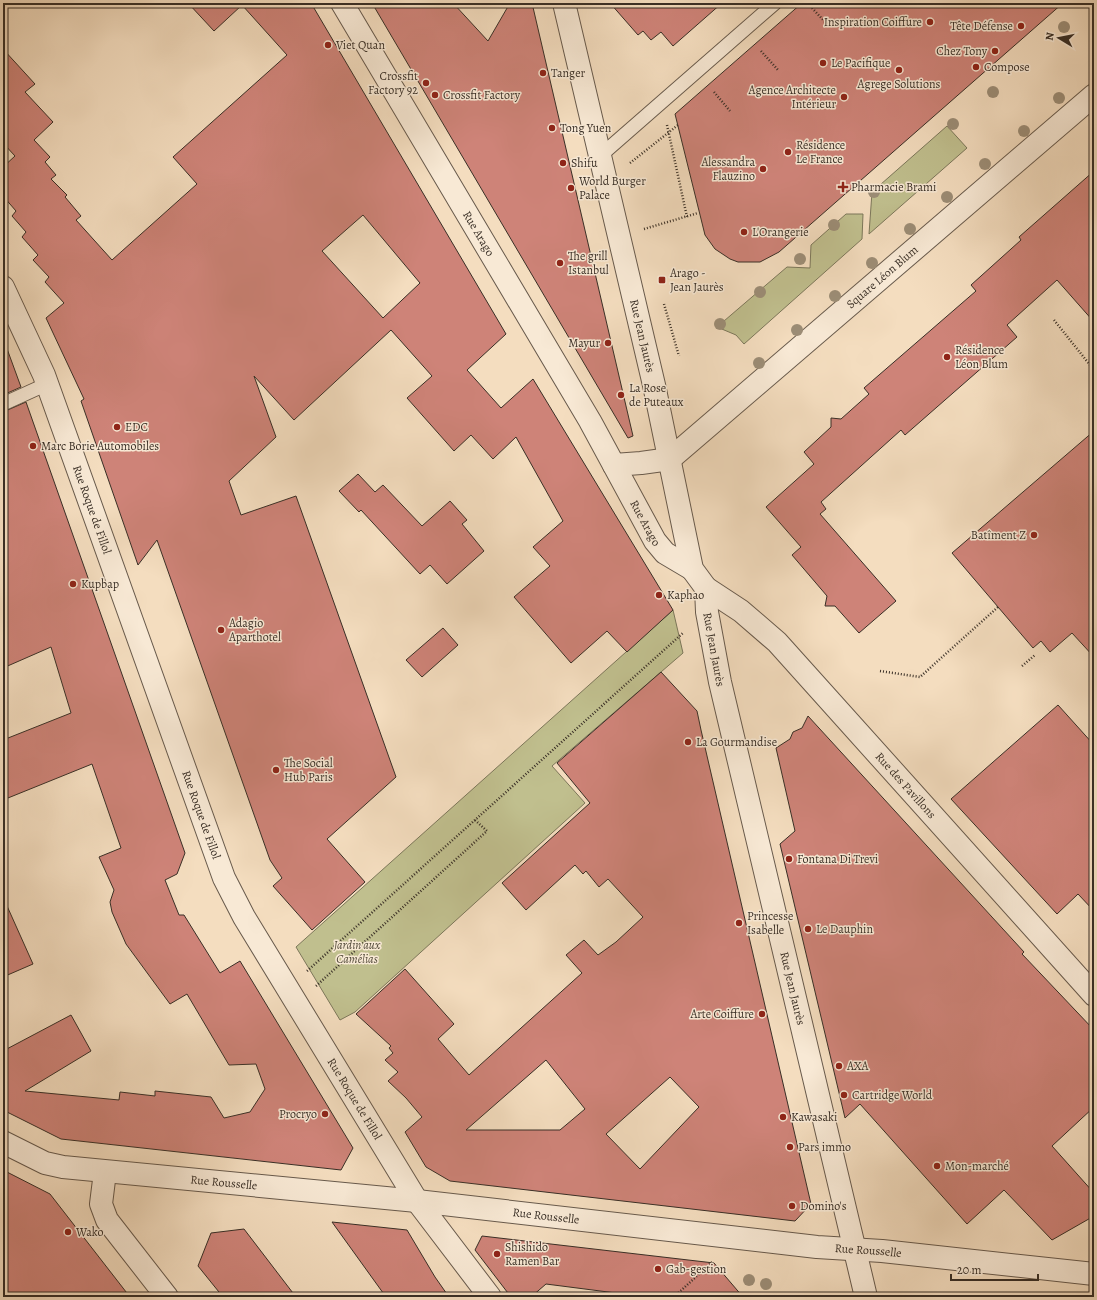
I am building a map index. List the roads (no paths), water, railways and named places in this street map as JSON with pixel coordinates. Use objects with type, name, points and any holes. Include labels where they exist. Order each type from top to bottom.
[{"type":"street","name":"Rue Arago","points":[[342,3],[590,421],[660,547],[665,553],[692,568]]},
{"type":"street","name":"Rue Jean Jaurès","points":[[564,3],[670,459],[692,568],[706,588],[707,612],[722,689],[866,1297]]},
{"type":"street","name":"Square Léon Blum","points":[[670,459],[1094,95]]},
{"type":"street","name":"Rue Roque de Fillol","points":[[3,287],[47,384],[224,878],[244,917],[418,1201],[490,1297]]},
{"type":"street","points":[[614,464],[641,464],[670,459]]},
{"type":"street","name":"Rue des Pavillons","points":[[706,588],[740,611],[777,642],[1094,995]]},
{"type":"street","name":"Rue Rousselle","points":[[3,1142],[45,1163],[63,1167],[418,1201],[723,1236],[1094,1274]]},
{"type":"street","points":[[105,1172],[101,1204],[108,1220],[167,1297]]},
{"type":"lane","points":[[600,156],[775,3]]},
{"type":"lane","points":[[3,404],[47,384]]},
{"type":"place","name":"Inspiration Coiffure","points":[[930,22]]},
{"type":"place","name":"Tête Défense","points":[[1021,26]]},
{"type":"place","name":"Viet Quan","points":[[328,45]]},
{"type":"place","name":"Chez Tony","points":[[995,51]]},
{"type":"place","name":"Le Pacifique","points":[[823,63]]},
{"type":"place","name":"Compose","points":[[976,67]]},
{"type":"place","name":"Agrege Solutions","points":[[899,70]]},
{"type":"place","name":"Tanger","points":[[543,73]]},
{"type":"place","name":"Crossfit Factory 92","points":[[426,83]]},
{"type":"place","name":"Crossfit Factory","points":[[435,95]]},
{"type":"place","name":"Agence Architecte Intérieur","points":[[844,97]]},
{"type":"place","name":"Tong Yuen","points":[[552,128]]},
{"type":"place","name":"Résidence Le France","points":[[788,152]]},
{"type":"place","name":"Shifu","points":[[563,163]]},
{"type":"place","name":"Alessandra Flauzino","points":[[763,169]]},
{"type":"place","name":"Pharmacie Brami","points":[[843,187]]},
{"type":"place","name":"World Burger Palace","points":[[571,188]]},
{"type":"place","name":"L'Orangerie","points":[[744,232]]},
{"type":"place","name":"The grill Istanbul","points":[[560,263]]},
{"type":"place","name":"Arago - Jean Jaurès","points":[[662,280]]},
{"type":"place","name":"Mayur","points":[[608,343]]},
{"type":"place","name":"Résidence Léon Blum","points":[[947,357]]},
{"type":"place","name":"La Rose de Puteaux","points":[[621,395]]},
{"type":"place","name":"EDC","points":[[117,427]]},
{"type":"place","name":"Marc Borie Automobiles","points":[[33,446]]},
{"type":"place","name":"Batîment Z","points":[[1034,535]]},
{"type":"place","name":"Kupbap","points":[[73,584]]},
{"type":"place","name":"Kaphao","points":[[659,595]]},
{"type":"place","name":"Adagio Aparthotel","points":[[221,630]]},
{"type":"place","name":"La Gourmandise","points":[[688,742]]},
{"type":"place","name":"The Social Hub Paris","points":[[276,770]]},
{"type":"place","name":"Fontana Di Trevi","points":[[789,859]]},
{"type":"place","name":"Princesse Isabelle","points":[[739,923]]},
{"type":"place","name":"Le Dauphin","points":[[808,929]]},
{"type":"place","name":"Arte Coiffure","points":[[762,1014]]},
{"type":"place","name":"AXA","points":[[839,1066]]},
{"type":"place","name":"Cartridge World","points":[[844,1095]]},
{"type":"place","name":"Procryo","points":[[325,1114]]},
{"type":"place","name":"Kawasaki","points":[[783,1117]]},
{"type":"place","name":"Pars immo","points":[[790,1147]]},
{"type":"place","name":"Mon-marché","points":[[937,1166]]},
{"type":"place","name":"Domino's","points":[[792,1206]]},
{"type":"place","name":"Wako","points":[[68,1232]]},
{"type":"place","name":"Shishido Ramen Bar","points":[[497,1254]]},
{"type":"place","name":"Gab-gestion","points":[[658,1269]]},
{"type":"park label","name":"Jardin aux Camélias","points":[[357,952]]}]
